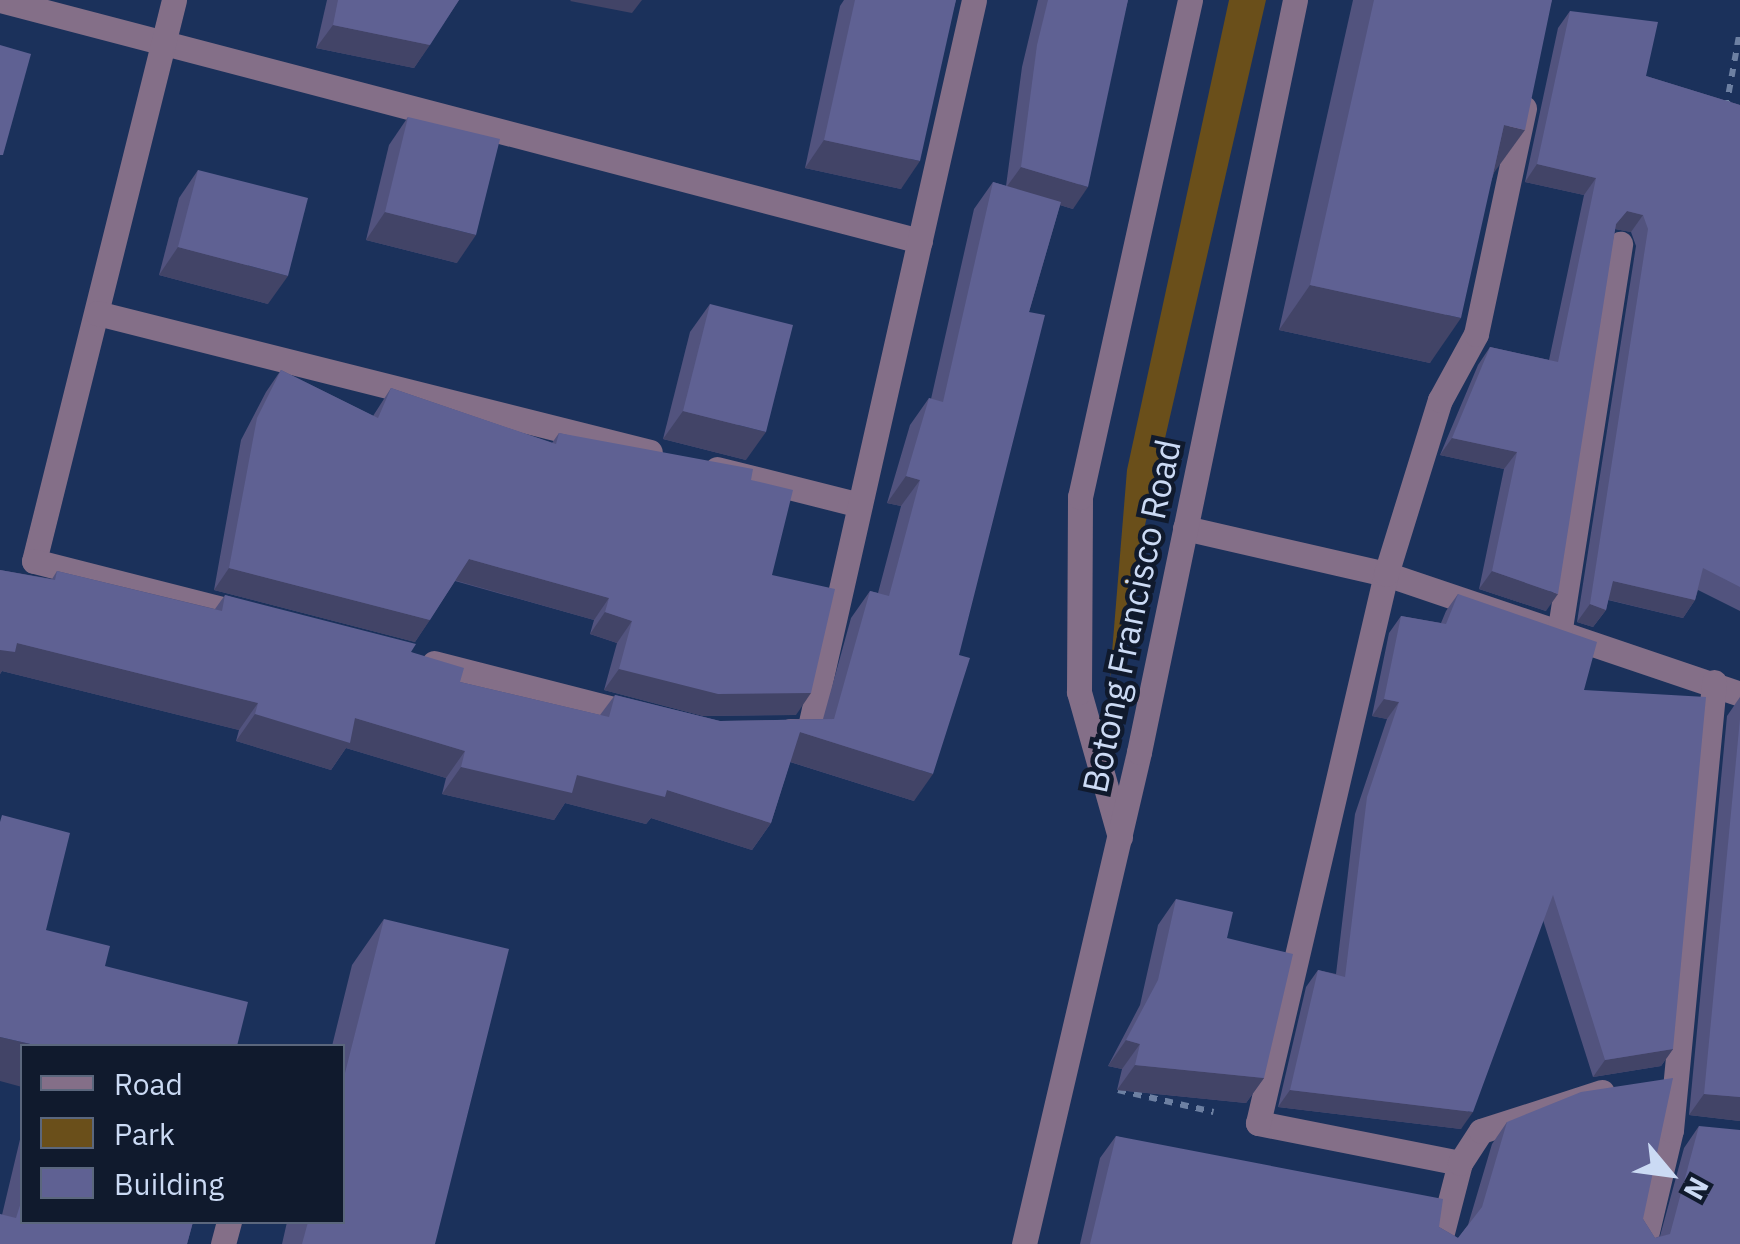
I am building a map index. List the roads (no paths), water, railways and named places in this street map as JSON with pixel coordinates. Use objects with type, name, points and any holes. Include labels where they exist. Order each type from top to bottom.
[{"type":"street","points":[[0,0],[920,242]]},
{"type":"street","points":[[174,0],[34,561],[282,624]]},
{"type":"street","points":[[755,731],[810,730],[974,0]]},
{"type":"street","points":[[1120,838],[1079,692],[1080,498],[1190,0]]},
{"type":"street","name":"Botong Francisco Road","points":[[1024,1244],[1120,838],[1295,0]]},
{"type":"street","points":[[1460,1163],[1258,1122],[1386,574],[1440,400],[1476,334],[1531,74]]},
{"type":"street","points":[[1560,628],[1620,244]]},
{"type":"street","points":[[97,312],[860,505]]},
{"type":"street","points":[[1185,528],[1386,574],[1560,628],[1740,694]]},
{"type":"street","points":[[396,654],[663,722]]},
{"type":"street","points":[[1644,1244],[1671,1130],[1652,1084],[1714,682]]},
{"type":"street","points":[[1439,1244],[1460,1163],[1482,1131],[1561,1098],[1652,1084]]},
{"type":"street","points":[[1671,1130],[1706,1134]]}]
